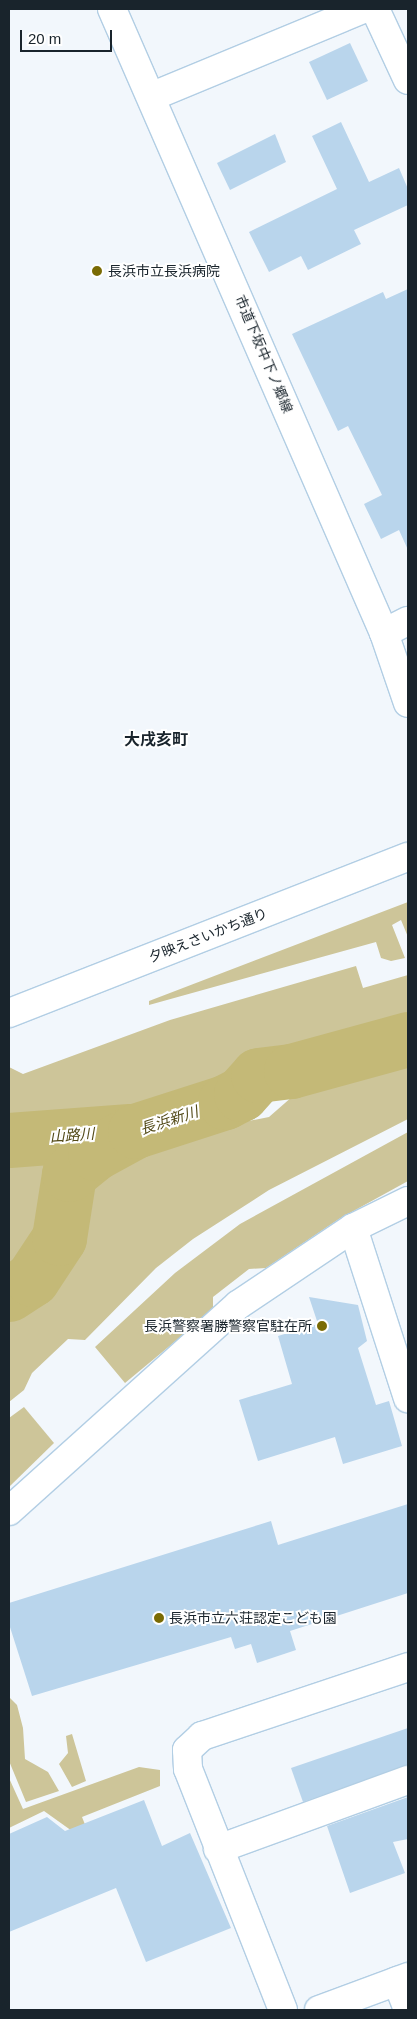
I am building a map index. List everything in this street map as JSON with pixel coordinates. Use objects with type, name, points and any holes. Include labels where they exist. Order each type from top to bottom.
[{"type":"street","name":"市道下坂中下ノ郷線","points":[[112,9],[396,627],[408,703]]},
{"type":"street","points":[[153,96],[364,9]]},
{"type":"street","points":[[375,9],[408,80]]},
{"type":"street","name":"夕映えさいかち通り","points":[[9,1013],[408,857]]},
{"type":"street","points":[[9,1511],[238,1304],[353,1228],[408,1201]]},
{"type":"street","points":[[353,1228],[408,1398]]},
{"type":"street","points":[[283,2010],[218,1849],[186,1763],[190,1744],[232,1725],[408,1667]]},
{"type":"street","points":[[218,1849],[408,1780]]},
{"type":"street","points":[[319,2010],[402,1979],[408,2009]]},
{"type":"shaded area","points":[[408,902],[408,937],[401,920],[392,925],[405,958],[391,961],[381,958],[376,942],[149,1005],[149,1001]]},
{"type":"shaded area","points":[[356,966],[363,988],[408,975],[408,1026],[294,1062],[280,1056],[257,1060],[214,1090],[140,1120],[9,1128],[9,1067],[23,1074],[170,1020]]},
{"type":"shaded area","points":[[388,1050],[402,1067],[408,1067],[408,1119],[269,1190],[193,1239],[156,1268],[85,1340],[68,1339],[32,1373],[24,1390],[9,1402],[9,1304],[20,1305],[44,1294],[39,1278],[71,1234],[72,1179],[78,1171],[120,1144],[152,1139],[174,1126],[213,1120],[233,1124],[269,1117],[293,1096],[305,1075]]},
{"type":"shaded area","points":[[408,1132],[408,1181],[339,1219],[266,1268],[249,1269],[213,1297],[213,1310],[125,1383],[95,1347],[175,1273],[240,1224]]},
{"type":"shaded area","points":[[107,1135],[109,1141],[86,1151],[63,1174],[58,1225],[51,1245],[33,1267],[9,1285],[9,1147],[42,1141],[55,1146]]},
{"type":"shaded area","points":[[24,1407],[54,1443],[9,1487],[9,1418]]},
{"type":"shaded area","points":[[9,1697],[17,1705],[23,1728],[25,1759],[48,1772],[59,1791],[26,1802],[9,1761]]},
{"type":"shaded area","points":[[72,1734],[86,1781],[72,1787],[59,1764],[68,1753],[66,1736]]},
{"type":"shaded area","points":[[139,1767],[160,1770],[160,1786],[82,1817],[88,1832],[79,1836],[44,1811],[9,1828],[9,1778],[23,1809]]},
{"type":"building","points":[[350,43],[368,81],[327,100],[309,62]]},
{"type":"building","points":[[341,122],[369,182],[399,168],[408,189],[408,205],[354,230],[361,244],[308,270],[301,256],[269,272],[249,232],[337,189],[312,136]]},
{"type":"building","points":[[275,134],[286,162],[230,190],[217,163]]},
{"type":"building","points":[[408,289],[408,550],[399,530],[381,539],[364,504],[382,495],[348,426],[338,431],[292,334],[383,292],[386,299]]},
{"type":"building","points":[[309,1297],[358,1305],[367,1341],[358,1348],[376,1405],[389,1401],[402,1446],[343,1464],[335,1437],[258,1461],[239,1400],[292,1384],[278,1336],[318,1324]]},
{"type":"building","points":[[408,1504],[408,1593],[290,1631],[296,1650],[257,1663],[251,1644],[235,1649],[231,1637],[32,1696],[9,1624],[9,1603],[271,1521],[278,1545]]},
{"type":"building","points":[[408,1728],[408,1765],[303,1802],[291,1768]]},
{"type":"building","points":[[408,1797],[408,1839],[393,1842],[405,1873],[350,1893],[327,1826]]},
{"type":"building","points":[[144,1800],[162,1846],[190,1833],[231,1928],[146,1962],[116,1888],[9,1932],[9,1834],[47,1817],[65,1831]]},
{"type":"waterway","name":"長浜新川","points":[[9,1294],[32,1279],[59,1238],[69,1174],[95,1153],[135,1131],[225,1102],[241,1094],[258,1075],[291,1071],[408,1039]]},
{"type":"waterway","name":"山路川","points":[[9,1140],[130,1131]]},
{"type":"place","name":"長浜市立長浜病院","points":[[97,271]]},
{"type":"place","name":"長浜警察署勝警察官駐在所","points":[[322,1326]]},
{"type":"place","name":"長浜市立六荘認定こども園","points":[[159,1618]]},
{"type":"district","name":"大戌亥町","points":[[156,740]]}]
